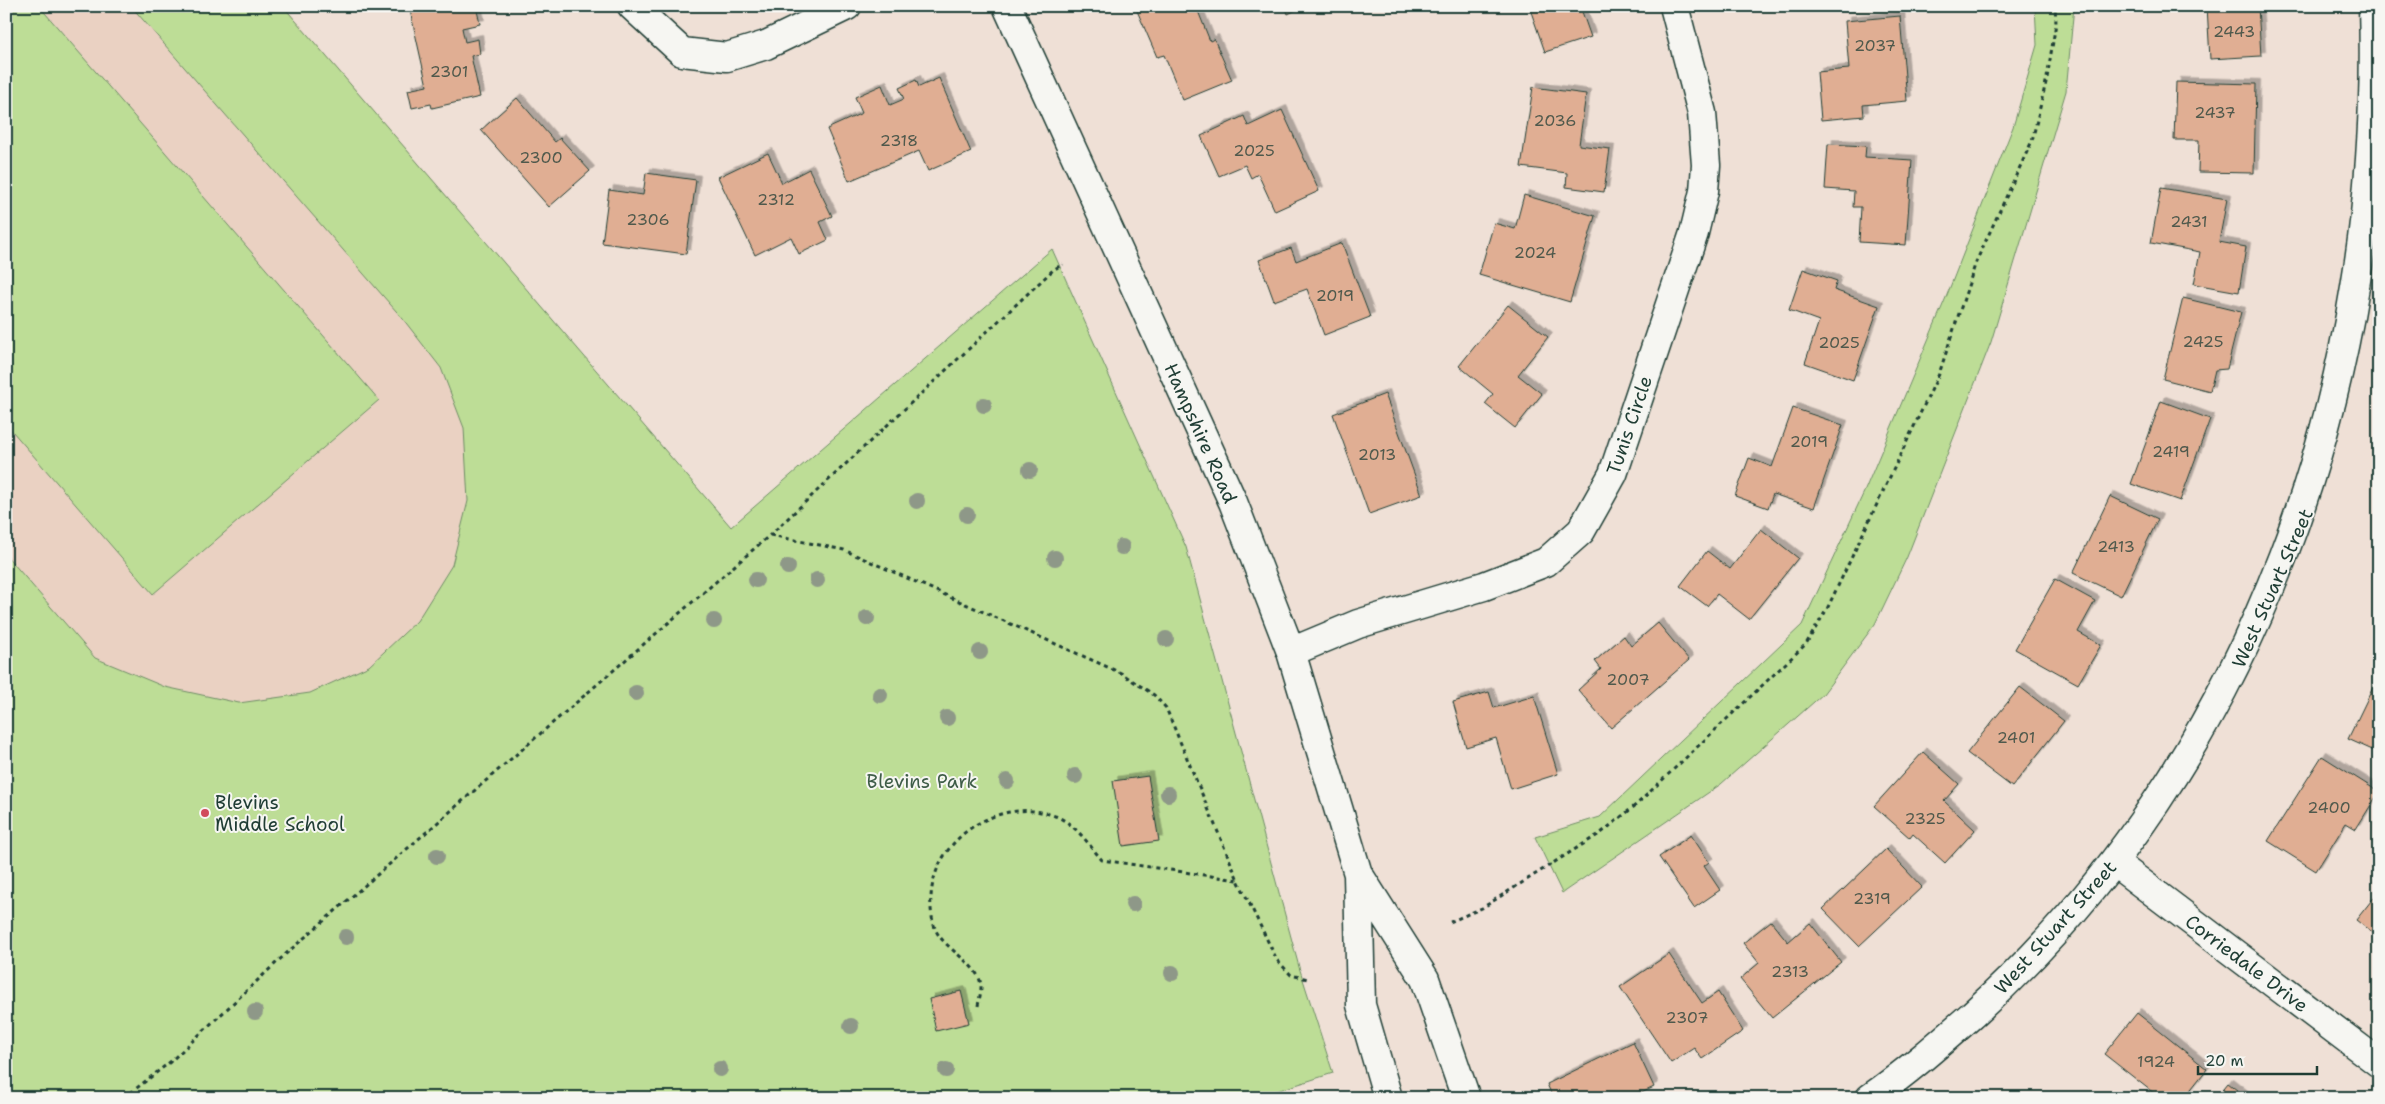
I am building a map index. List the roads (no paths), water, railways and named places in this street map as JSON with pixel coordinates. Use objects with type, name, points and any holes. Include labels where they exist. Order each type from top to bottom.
[{"type":"street","points":[[632,6],[682,52],[727,57],[766,45],[847,6]]},
{"type":"street","name":"Hampshire Road","points":[[1007,6],[1233,502],[1291,652],[1358,874],[1361,1005],[1388,1098]]},
{"type":"street","name":"Tunis Circle","points":[[1291,652],[1358,624],[1484,586],[1546,562],[1581,531],[1613,474],[1694,233],[1704,191],[1706,165],[1702,113],[1674,6]]},
{"type":"street","name":"West Stuart Street","points":[[1870,1098],[1950,1034],[2012,979],[2072,914],[2115,863],[2179,770],[2223,697],[2270,601],[2315,483],[2340,399],[2362,294],[2373,188],[2376,80],[2373,6]]},
{"type":"street","name":"Corriedale Drive","points":[[2115,863],[2379,1063]]},
{"type":"street","name":"Hampshire Road","points":[[1358,874],[1425,978],[1466,1098]]},
{"type":"place","name":"Blevins Middle School","points":[[205,813]]},
{"type":"park label","name":"Blevins Park","points":[[922,781]]}]
